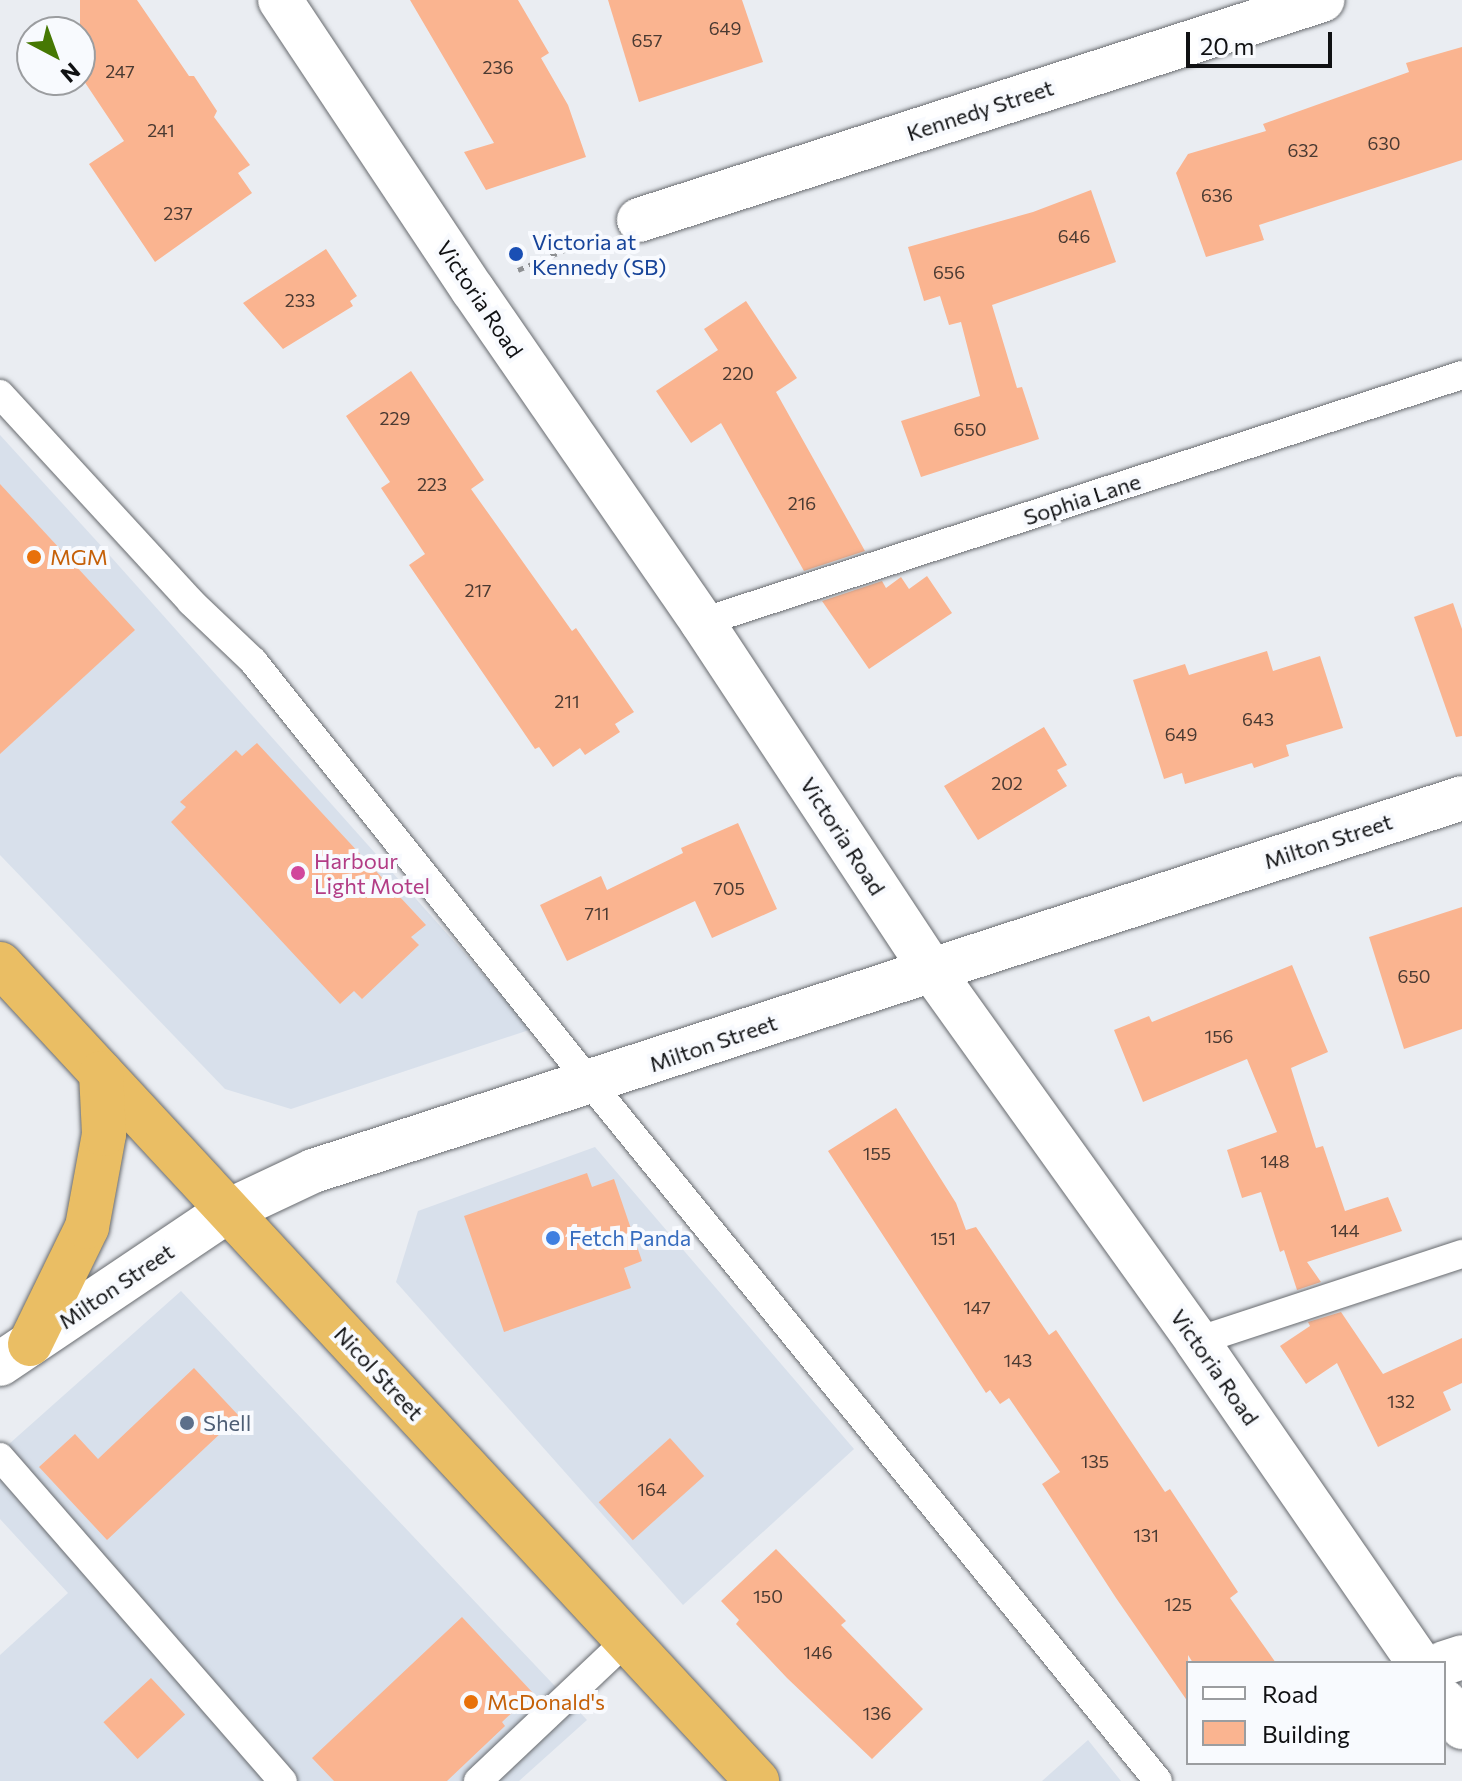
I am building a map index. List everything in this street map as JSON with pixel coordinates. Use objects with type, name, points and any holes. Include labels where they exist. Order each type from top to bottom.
[{"type":"highway","name":"Nicol Street","points":[[0,964],[757,1781]]},
{"type":"highway","points":[[15,1354],[87,1227],[104,1134],[101,1073]]},
{"type":"street","name":"Victoria Road","points":[[280,0],[473,290],[702,622],[931,969],[1197,1341],[1418,1661]]},
{"type":"street","name":"Kennedy Street","points":[[639,220],[1322,0]]},
{"type":"street","name":"Milton Street","points":[[15,1354],[228,1211],[313,1171],[591,1084],[931,969],[1462,798]]},
{"type":"street","points":[[1446,1704],[1462,1727]]},
{"type":"lane","name":"Sophia Lane","points":[[702,622],[1462,375]]},
{"type":"lane","points":[[0,394],[191,602],[253,661],[591,1084],[1158,1781]]},
{"type":"lane","points":[[1197,1341],[1462,1254]]},
{"type":"lane","points":[[0,1457],[283,1781]]},
{"type":"lane","points":[[478,1781],[627,1640]]},
{"type":"path","points":[[473,290],[639,220]]},
{"type":"shaded area","points":[[0,435],[532,1029],[291,1109],[225,1089],[0,855]]},
{"type":"shaded area","points":[[595,1147],[854,1449],[683,1605],[396,1282],[418,1211]]},
{"type":"shaded area","points":[[181,1291],[587,1720],[519,1781],[0,1781],[0,1655],[68,1593],[0,1519],[0,1452]]},
{"type":"shaded area","points":[[1088,1740],[1121,1781],[1042,1781]]},
{"type":"building","points":[[80,0],[137,0],[189,76],[194,76],[217,111],[214,117],[250,165],[238,173],[252,193],[155,262],[89,164],[124,141],[94,96],[96,16],[80,16]]},
{"type":"building","points":[[410,0],[518,0],[549,53],[541,58],[568,105],[586,157],[486,190],[464,152],[494,143]]},
{"type":"building","points":[[608,0],[742,0],[763,62],[639,102]]},
{"type":"building","points":[[1462,47],[1462,160],[1259,225],[1264,240],[1206,257],[1176,173],[1188,154],[1266,131],[1263,124],[1409,72],[1406,63]]},
{"type":"building","points":[[1091,190],[1116,262],[992,305],[1017,388],[1022,387],[1039,439],[921,477],[901,421],[980,396],[961,322],[949,325],[940,296],[924,301],[908,247],[1033,212]]},
{"type":"building","points":[[326,249],[357,296],[350,301],[353,306],[283,349],[243,303]]},
{"type":"building","points":[[746,301],[797,378],[776,392],[865,551],[804,571],[721,423],[691,443],[656,391],[718,350],[704,329]]},
{"type":"building","points":[[411,371],[484,480],[471,489],[572,631],[576,628],[634,712],[615,724],[620,732],[585,755],[580,748],[553,767],[539,747],[535,749],[409,565],[425,554],[381,488],[390,482],[346,416]]},
{"type":"building","name":"MGM","points":[[0,484],[135,630],[0,754]]},
{"type":"building","points":[[927,576],[952,613],[869,669],[822,601],[882,581],[886,588],[901,577],[909,589]]},
{"type":"building","points":[[1453,603],[1462,629],[1462,736],[1456,737],[1414,617]]},
{"type":"building","points":[[1267,651],[1273,671],[1320,656],[1343,728],[1286,745],[1289,756],[1254,768],[1252,763],[1185,784],[1182,773],[1164,779],[1133,680],[1185,664],[1189,675]]},
{"type":"building","points":[[1044,727],[1067,765],[1057,770],[1067,786],[978,840],[944,786]]},
{"type":"building","name":"Harbour Light Motel","points":[[257,743],[426,925],[411,937],[419,945],[362,999],[354,991],[340,1004],[171,822],[186,807],[180,802],[236,750],[242,756]]},
{"type":"building","points":[[738,823],[777,909],[712,938],[695,901],[567,961],[540,905],[601,876],[607,890],[683,853],[681,848]]},
{"type":"building","points":[[1462,907],[1462,1029],[1404,1049],[1369,937]]},
{"type":"building","points":[[1292,965],[1328,1052],[1291,1068],[1316,1148],[1323,1146],[1345,1211],[1388,1197],[1402,1231],[1307,1262],[1321,1282],[1297,1290],[1284,1250],[1280,1252],[1261,1192],[1242,1198],[1227,1150],[1277,1132],[1247,1059],[1143,1102],[1114,1030],[1149,1016],[1152,1022]]},
{"type":"building","points":[[896,1108],[956,1203],[966,1230],[976,1227],[1049,1335],[1056,1330],[1165,1492],[1170,1489],[1238,1592],[1230,1598],[1275,1661],[1192,1661],[1188,1655],[1186,1699],[1042,1484],[1060,1472],[1009,1398],[1000,1404],[990,1390],[986,1393],[828,1151]]},
{"type":"building","name":"Fetch Panda","points":[[587,1173],[592,1187],[614,1179],[642,1261],[624,1268],[631,1288],[504,1332],[464,1216]]},
{"type":"building","points":[[1341,1312],[1383,1374],[1462,1338],[1462,1383],[1443,1392],[1451,1410],[1378,1447],[1337,1363],[1306,1384],[1280,1346],[1310,1326],[1308,1322]]},
{"type":"building","points":[[194,1368],[239,1416],[107,1540],[39,1467],[75,1434],[98,1459]]},
{"type":"building","points":[[670,1438],[704,1476],[633,1540],[599,1502]]},
{"type":"building","points":[[776,1549],[846,1621],[841,1625],[923,1709],[872,1759],[787,1678],[736,1624],[739,1620],[721,1601]]},
{"type":"building","points":[[462,1617],[533,1693],[502,1722],[505,1726],[447,1781],[334,1781],[312,1758]]},
{"type":"building","points":[[151,1678],[185,1715],[138,1759],[103,1722]]},
{"type":"place","name":"Victoria at Kennedy (SB)","points":[[516,254]]},
{"type":"place","name":"MGM","points":[[34,557]]},
{"type":"place","name":"Harbour Light Motel","points":[[298,873]]},
{"type":"place","name":"Fetch Panda","points":[[553,1238]]},
{"type":"place","name":"Shell","points":[[187,1423]]},
{"type":"place","name":"McDonald's","points":[[471,1702]]}]
